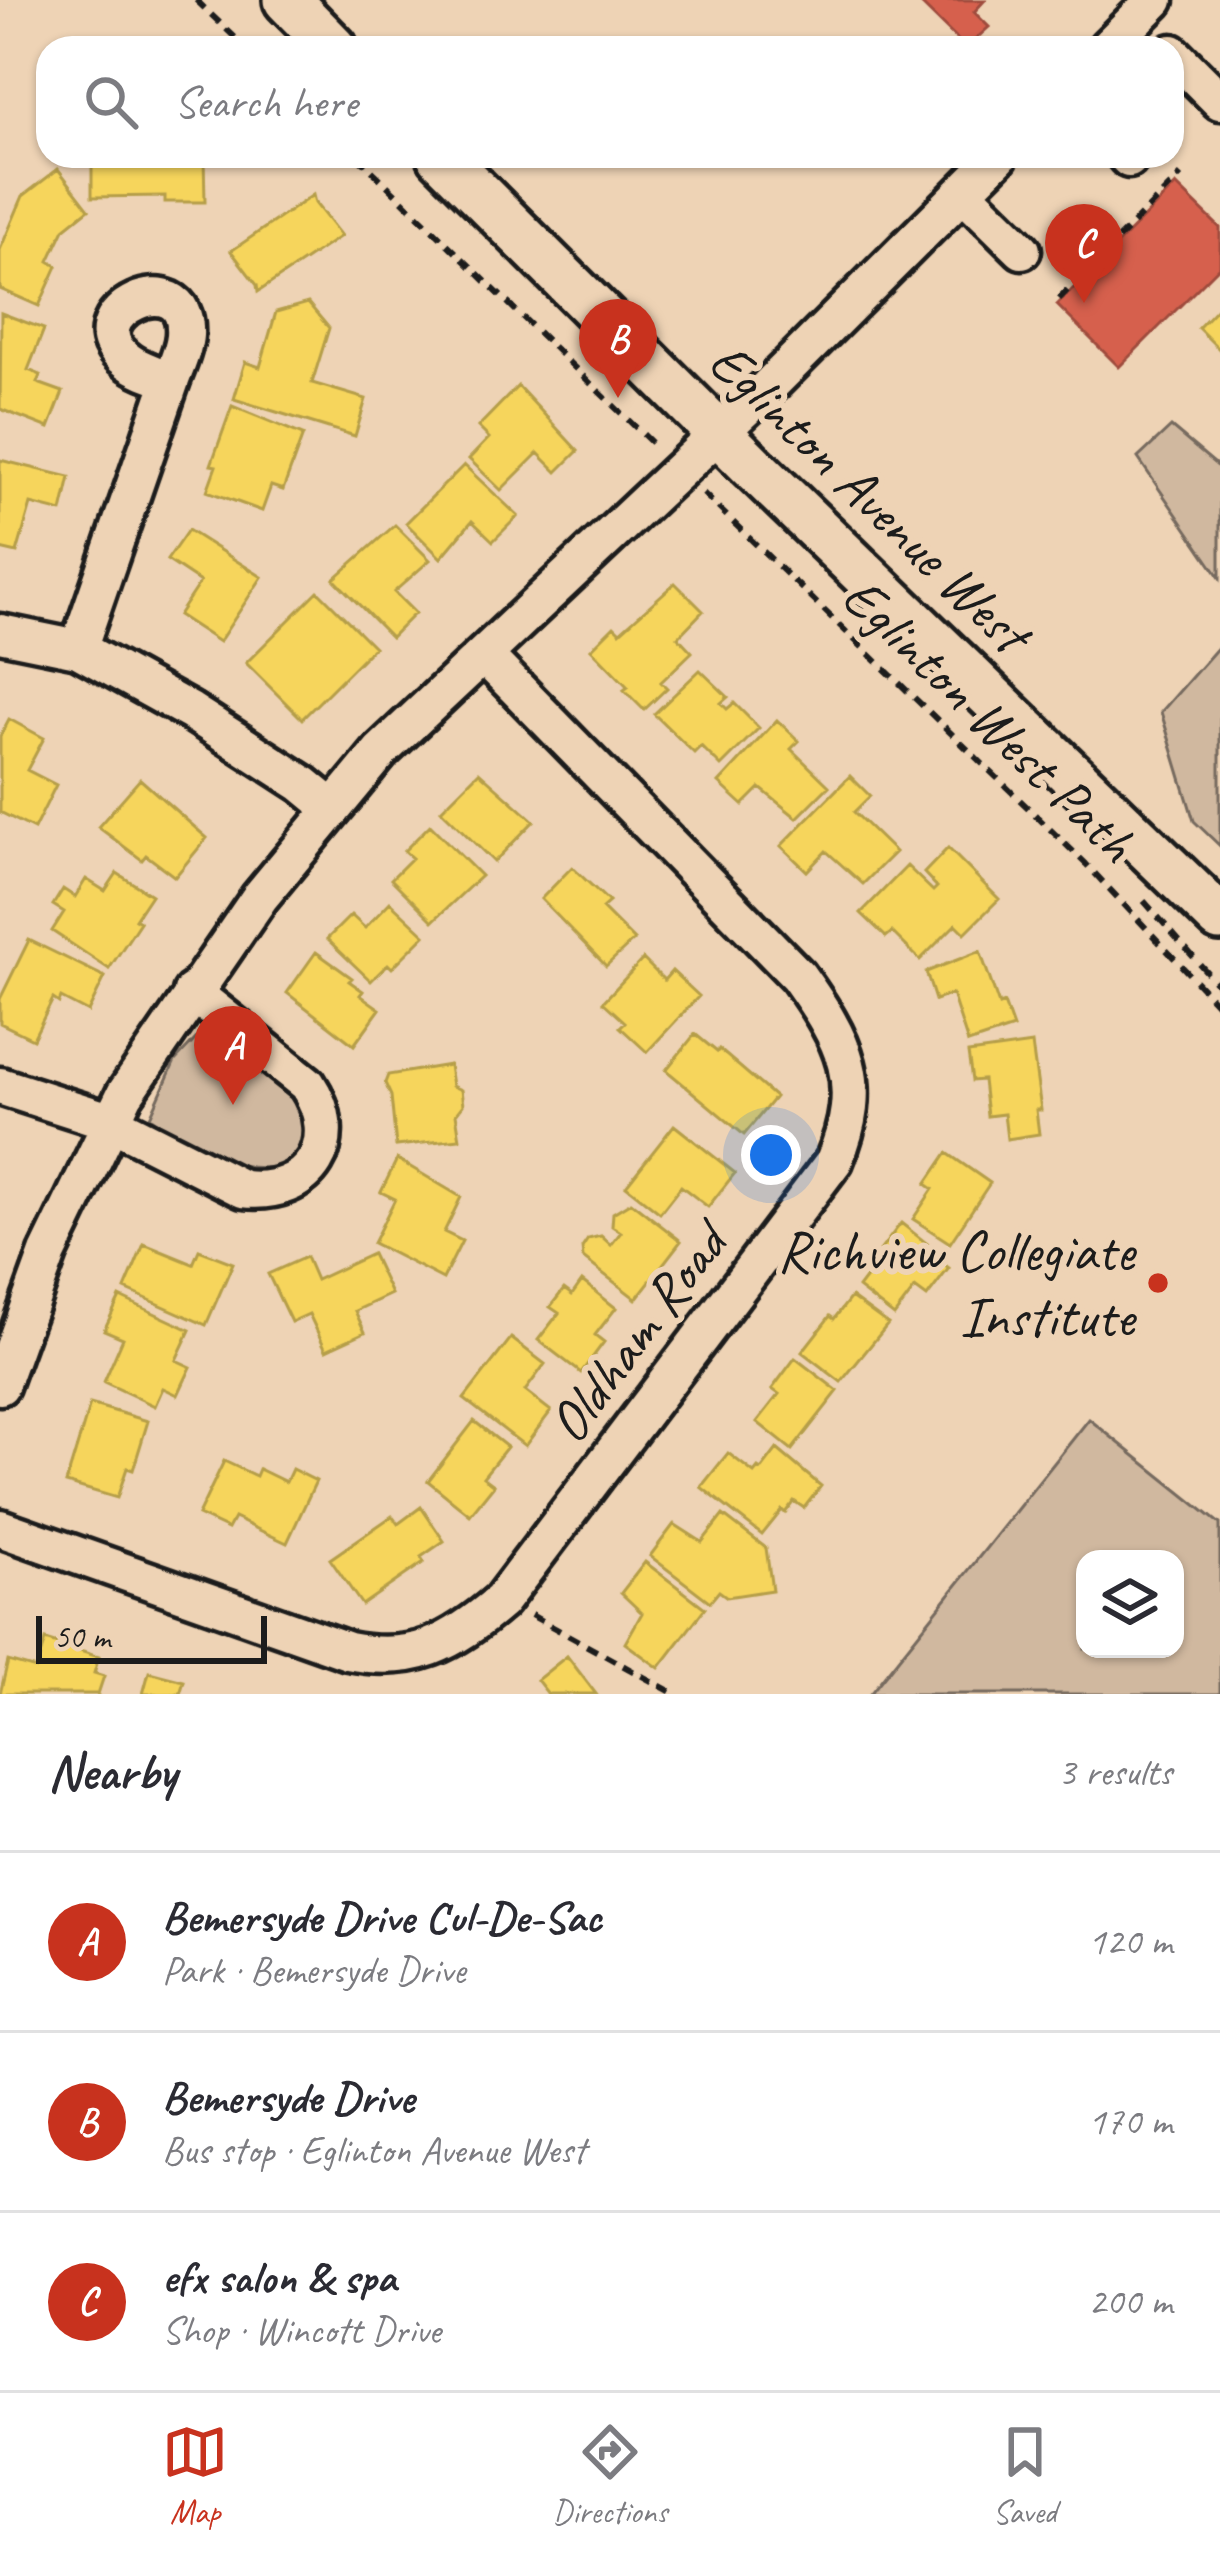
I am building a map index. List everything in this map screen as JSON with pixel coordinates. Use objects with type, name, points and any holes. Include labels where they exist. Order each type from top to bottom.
[{"type":"main road","points":[[286,0],[322,36]]},
{"type":"main road","name":"Eglinton Avenue West","points":[[453,168],[718,433],[1220,918]]},
{"type":"street","points":[[1116,36],[1140,6],[1160,36]]},
{"type":"street","points":[[1184,64],[1220,101]]},
{"type":"street","points":[[0,1386],[48,1253],[109,1121],[192,992],[331,807],[381,752],[718,433],[987,168]]},
{"type":"street","points":[[963,192],[1022,250]]},
{"type":"street","points":[[78,650],[171,380]]},
{"type":"street","points":[[0,634],[78,650],[190,711],[331,807]]},
{"type":"street","name":"Oldham Road","points":[[0,1528],[316,1641],[384,1658],[431,1649],[468,1629],[501,1601],[834,1161],[848,1128],[853,1099],[848,1070],[835,1035],[798,976],[485,656]]},
{"type":"street","points":[[0,1086],[109,1121],[243,1189],[284,1188],[302,1177],[323,1142],[319,1101],[308,1084],[192,992]]},
{"type":"path","points":[[196,0],[233,36]]},
{"type":"path","points":[[369,168],[655,446]]},
{"type":"path","points":[[1059,299],[1180,175]]},
{"type":"path","name":"Eglinton West Path","points":[[700,490],[1086,864],[1220,1007]]},
{"type":"path","points":[[501,1601],[548,1622],[675,1694]]},
{"type":"shaded area","points":[[1171,427],[1220,468],[1220,578],[1138,458]]},
{"type":"shaded area","points":[[1220,645],[1220,846],[1194,821],[1161,712]]},
{"type":"shaded area","points":[[210,1024],[293,1082],[314,1134],[289,1164],[252,1167],[216,1157],[150,1117],[175,1061]]},
{"type":"shaded area","points":[[1089,1419],[1220,1524],[1220,1694],[870,1694]]},
{"type":"building: Homes","points":[[92,168],[204,168],[205,202],[165,202],[165,196],[92,197]]},
{"type":"building: Homes","points":[[58,169],[89,209],[64,229],[49,261],[57,266],[39,306],[0,289],[0,250],[23,196]]},
{"type":"building: Homes","points":[[313,195],[341,236],[258,292],[231,251]]},
{"type":"building: Homes","points":[[308,303],[329,328],[312,383],[366,399],[355,436],[234,399],[245,362],[260,367],[276,312]]},
{"type":"building: Homes","points":[[1220,305],[1220,350],[1198,328]]},
{"type":"building: Homes","points":[[1,313],[44,329],[28,370],[41,375],[38,383],[63,392],[49,428],[0,409]]},
{"type":"building: Homes","points":[[518,386],[578,451],[557,472],[538,453],[501,490],[469,459],[489,438],[478,427]]},
{"type":"building: Homes","points":[[232,406],[303,435],[283,490],[271,486],[262,511],[207,491]]},
{"type":"building: Homes","points":[[0,460],[70,477],[62,512],[31,504],[17,553],[0,549]]},
{"type":"building: Homes","points":[[464,465],[518,516],[493,541],[472,521],[441,558],[406,523]]},
{"type":"building: Homes","points":[[395,525],[430,560],[394,592],[415,613],[391,637],[334,579]]},
{"type":"building: Homes","points":[[188,530],[262,577],[219,642],[178,615],[200,582],[167,560]]},
{"type":"building: Homes","points":[[675,583],[703,611],[678,637],[692,652],[661,682],[667,688],[644,710],[591,649],[614,626],[620,632]]},
{"type":"building: Homes","points":[[318,591],[374,647],[302,719],[246,663]]},
{"type":"building: Homes","points":[[700,670],[728,697],[721,703],[727,709],[734,703],[759,728],[721,766],[701,746],[694,753],[654,714]]},
{"type":"building: Homes","points":[[9,719],[44,738],[27,770],[56,785],[34,829],[0,812],[0,736]]},
{"type":"building: Homes","points":[[777,720],[799,741],[791,749],[829,786],[797,818],[760,788],[743,805],[719,783]]},
{"type":"building: Homes","points":[[479,772],[534,821],[494,862],[441,810]]},
{"type":"building: Homes","points":[[850,776],[870,796],[854,812],[895,852],[863,884],[826,851],[807,871],[781,846]]},
{"type":"building: Homes","points":[[140,779],[207,838],[175,877],[146,855],[142,860],[98,827]]},
{"type":"building: Homes","points":[[430,825],[481,876],[433,921],[391,879],[412,858],[404,851]]},
{"type":"building: Homes","points":[[948,848],[999,899],[965,933],[956,924],[920,960],[892,932],[886,937],[861,913],[907,866],[933,891],[937,887],[924,873]]},
{"type":"building: Homes","points":[[572,867],[609,902],[602,908],[634,940],[606,966],[541,899]]},
{"type":"building: Homes","points":[[117,873],[151,895],[135,919],[140,922],[109,969],[52,931],[64,912],[53,905],[63,889],[75,897],[86,879],[105,891]]},
{"type":"building: Homes","points":[[390,902],[425,935],[392,968],[388,964],[371,981],[327,939],[351,915],[365,928]]},
{"type":"building: Homes","points":[[29,940],[105,977],[88,1012],[61,998],[59,1003],[53,999],[33,1039],[0,1023],[0,999]]},
{"type":"building: Homes","points":[[980,951],[999,1005],[1004,1003],[1013,1028],[968,1043],[952,994],[935,1000],[926,972]]},
{"type":"building: Homes","points":[[316,952],[352,978],[349,981],[363,991],[360,995],[380,1009],[354,1045],[287,993]]},
{"type":"building: Homes","points":[[643,959],[664,980],[672,971],[699,996],[647,1052],[620,1027],[625,1022],[603,1002]]},
{"type":"building: Homes","points":[[695,1034],[775,1097],[744,1135],[666,1070]]},
{"type":"building: Homes","points":[[1032,1044],[1041,1110],[1036,1110],[1039,1134],[1007,1139],[1004,1114],[987,1116],[983,1080],[972,1081],[968,1053]]},
{"type":"building: Homes","points":[[449,1065],[452,1086],[461,1090],[463,1105],[456,1114],[460,1139],[396,1146],[391,1096],[385,1083],[388,1075]]},
{"type":"building: Homes","points":[[674,1125],[735,1173],[708,1207],[681,1186],[660,1213],[626,1186]]},
{"type":"building: Homes","points":[[947,1153],[990,1183],[950,1243],[913,1219],[933,1189],[926,1184]]},
{"type":"building: Homes","points":[[397,1159],[461,1197],[444,1232],[462,1241],[443,1279],[373,1243],[395,1199],[381,1192]]},
{"type":"building: Homes","points":[[631,1202],[681,1241],[636,1299],[583,1258],[582,1248],[588,1239],[601,1236],[611,1245],[621,1232],[612,1226],[613,1213]]},
{"type":"building: Homes","points":[[901,1223],[939,1253],[936,1258],[949,1268],[927,1297],[915,1288],[894,1316],[858,1288]]},
{"type":"building: Homes","points":[[144,1244],[193,1264],[199,1250],[233,1263],[206,1325],[125,1289]]},
{"type":"building: Homes","points":[[372,1254],[391,1294],[355,1311],[365,1332],[326,1350],[309,1314],[291,1322],[268,1274],[306,1257],[316,1280]]},
{"type":"building: Homes","points":[[582,1281],[616,1308],[595,1335],[604,1342],[581,1373],[538,1340],[559,1313],[550,1307],[564,1289],[572,1295]]},
{"type":"building: Homes","points":[[120,1297],[190,1330],[176,1360],[191,1367],[178,1395],[163,1388],[155,1406],[104,1382],[123,1338],[104,1330]]},
{"type":"building: Homes","points":[[851,1297],[888,1324],[841,1382],[802,1352]]},
{"type":"building: Homes","points":[[511,1338],[545,1364],[525,1391],[551,1411],[525,1446],[464,1399]]},
{"type":"building: Homes","points":[[795,1358],[838,1391],[792,1450],[757,1422],[779,1394],[772,1389]]},
{"type":"building: Homes","points":[[90,1404],[148,1421],[133,1470],[127,1468],[117,1498],[66,1483]]},
{"type":"building: Homes","points":[[474,1421],[507,1447],[483,1477],[494,1485],[470,1515],[428,1481]]},
{"type":"building: Homes","points":[[777,1449],[821,1486],[804,1508],[794,1501],[785,1513],[782,1510],[762,1535],[701,1487],[728,1453],[754,1473]]},
{"type":"building: Homes","points":[[224,1461],[256,1476],[259,1469],[286,1482],[292,1469],[316,1481],[287,1543],[234,1518],[228,1529],[198,1515]]},
{"type":"building: Homes","points":[[421,1507],[444,1541],[421,1557],[424,1562],[362,1605],[330,1559],[392,1516],[398,1524]]},
{"type":"building: Homes","points":[[723,1515],[766,1548],[772,1590],[727,1597],[719,1591],[710,1602],[650,1556],[674,1524],[702,1542]]},
{"type":"building: Homes","points":[[645,1562],[705,1608],[659,1668],[625,1643],[642,1613],[621,1593]]},
{"type":"building: Homes","points":[[45,1640],[99,1657],[94,1673],[104,1676],[98,1694],[0,1694],[8,1661],[36,1669]]},
{"type":"building: Homes","points":[[567,1656],[596,1694],[548,1694],[537,1680]]},
{"type":"building: Homes","points":[[149,1672],[184,1681],[180,1694],[143,1694]]},
{"type":"building: Shops","points":[[917,0],[985,0],[974,12],[989,27],[979,36],[954,36]]},
{"type":"building: Shops","points":[[1176,185],[1220,228],[1220,266],[1119,367],[1057,305]]},
{"type":"place","name":"efx salon & spa","points":[[1084,303]]},
{"type":"place","name":"Bemersyde Drive","points":[[618,398]]},
{"type":"place","name":"Bemersyde Drive Cul-De-Sac","points":[[233,1105]]},
{"type":"place","name":"Richview Collegiate Institute","points":[[1158,1283]]}]
